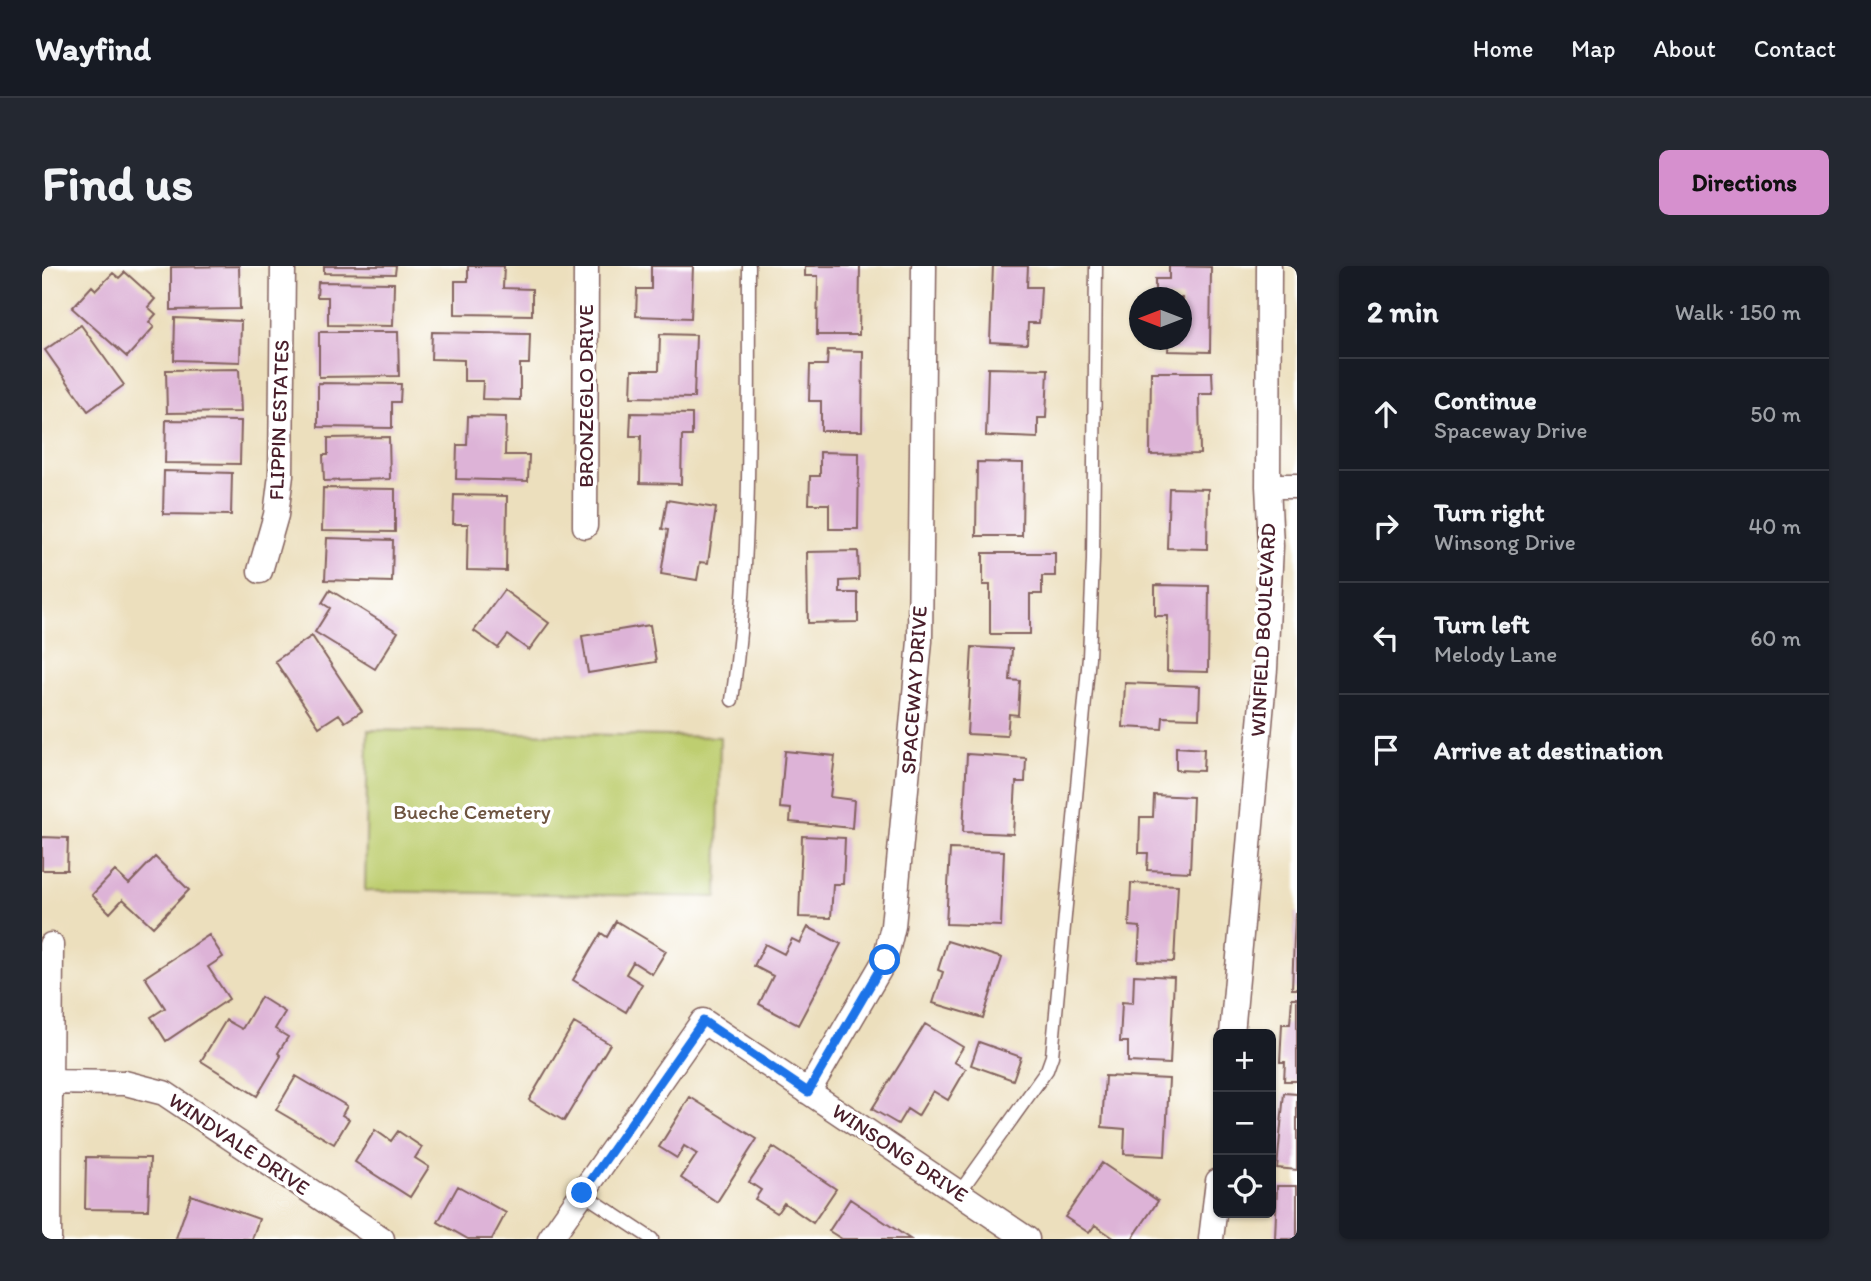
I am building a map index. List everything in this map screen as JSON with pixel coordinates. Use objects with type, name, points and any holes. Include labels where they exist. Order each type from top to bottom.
[{"type":"street","name":"FLIPPIN ESTATES","points":[[260,571],[276,515],[281,475],[283,266]]},
{"type":"street","name":"BRONZEGLO DRIVE","points":[[585,526],[586,266]]},
{"type":"street","name":"SPACEWAY DRIVE","points":[[808,1092],[885,960],[893,926],[919,640],[924,266]]},
{"type":"street","name":"WINFIELD BOULEVARD","points":[[1232,1029],[1265,669],[1271,546],[1268,486],[1269,266]]},
{"type":"street","points":[[1268,486],[1297,486]]},
{"type":"street","points":[[49,1239],[46,1082],[51,945]]},
{"type":"street","name":"WINSONG DRIVE","points":[[582,1193],[703,1021],[1027,1239]]},
{"type":"street","name":"WINDVALE DRIVE","points":[[46,1082],[125,1083],[164,1093],[383,1239]]},
{"type":"street","points":[[550,1239],[582,1193]]},
{"type":"street","points":[[1211,1239],[1214,1218]]},
{"type":"lane","points":[[732,700],[741,642],[748,508],[749,266]]},
{"type":"lane","points":[[959,1194],[1047,1070],[1052,1056],[1089,657],[1093,560],[1096,266]]},
{"type":"lane","points":[[582,1193],[652,1239]]},
{"type":"green space","name":"Bueche Cemetery","points":[[368,730],[720,737],[717,897],[365,891]]},
{"type":"building","points":[[239,266],[240,309],[171,310],[171,267]]},
{"type":"building","points":[[324,266],[396,266],[395,274],[324,273]]},
{"type":"building","points":[[468,266],[504,266],[503,288],[532,289],[532,315],[455,314],[455,281],[468,281]]},
{"type":"building","points":[[651,266],[693,266],[691,318],[636,316],[637,289],[651,289]]},
{"type":"building","points":[[805,266],[860,266],[859,335],[817,335],[818,276],[805,276]]},
{"type":"building","points":[[993,266],[1028,266],[1027,287],[1041,287],[1039,323],[1028,323],[1027,344],[990,342]]},
{"type":"building","points":[[1169,266],[1211,267],[1210,352],[1168,351],[1192,350],[1192,287],[1155,287],[1155,279],[1169,279]]},
{"type":"building","points":[[125,272],[155,299],[148,307],[156,314],[149,322],[154,327],[127,357],[72,308],[92,286],[96,290],[113,273],[119,278]]},
{"type":"building","points":[[318,282],[394,283],[393,326],[328,325],[328,297],[317,297]]},
{"type":"building","points":[[175,318],[241,321],[240,362],[174,360]]},
{"type":"building","points":[[81,325],[124,385],[88,411],[45,350]]},
{"type":"building","points":[[319,332],[398,332],[399,376],[319,377]]},
{"type":"building","points":[[432,332],[530,334],[529,364],[520,364],[520,400],[482,399],[483,381],[464,381],[464,360],[431,359]]},
{"type":"building","points":[[660,334],[696,335],[694,398],[631,397],[632,370],[659,370]]},
{"type":"building","points":[[828,350],[863,351],[862,431],[821,431],[821,401],[809,401],[810,365],[827,365]]},
{"type":"building","points":[[988,368],[1048,369],[1046,418],[1038,418],[1038,438],[986,436]]},
{"type":"building","points":[[239,369],[241,412],[167,413],[166,370]]},
{"type":"building","points":[[1151,372],[1212,372],[1213,394],[1199,394],[1200,454],[1150,455]]},
{"type":"building","points":[[318,383],[401,384],[400,402],[392,402],[392,428],[318,427]]},
{"type":"building","points":[[631,413],[692,414],[692,436],[682,436],[681,484],[640,483],[641,436],[630,436]]},
{"type":"building","points":[[468,416],[506,417],[505,455],[529,455],[528,481],[456,479],[457,445],[467,445]]},
{"type":"building","points":[[166,420],[241,421],[240,464],[165,463]]},
{"type":"building","points":[[389,437],[390,479],[324,481],[323,455],[328,455],[328,438]]},
{"type":"building","points":[[820,452],[859,453],[858,529],[829,529],[829,504],[809,504],[810,476],[820,476]]},
{"type":"building","points":[[977,462],[1023,463],[1022,536],[976,536]]},
{"type":"building","points":[[164,471],[232,473],[231,515],[163,514]]},
{"type":"building","points":[[323,488],[395,489],[395,532],[322,531]]},
{"type":"building","points":[[1169,488],[1208,489],[1207,549],[1167,548]]},
{"type":"building","points":[[454,495],[507,496],[506,571],[467,570],[468,524],[453,524]]},
{"type":"building","points":[[667,500],[716,508],[708,563],[700,562],[697,580],[661,574],[668,530],[662,529]]},
{"type":"building","points":[[327,538],[393,540],[392,582],[325,580]]},
{"type":"building","points":[[858,551],[859,580],[840,581],[840,593],[858,593],[858,622],[808,623],[807,552]]},
{"type":"building","points":[[983,553],[1055,553],[1055,576],[1042,576],[1042,594],[1030,594],[1030,634],[990,634],[990,585],[983,585]]},
{"type":"building","points":[[1155,585],[1209,586],[1208,672],[1167,671],[1168,616],[1155,616]]},
{"type":"building","points":[[330,590],[398,632],[375,669],[315,632],[330,608],[322,603]]},
{"type":"building","points":[[504,590],[549,623],[529,650],[508,635],[498,648],[474,631]]},
{"type":"building","points":[[650,625],[656,662],[588,673],[582,636]]},
{"type":"building","points":[[312,636],[362,711],[345,722],[339,714],[319,727],[275,661]]},
{"type":"building","points":[[972,647],[1012,649],[1010,680],[1020,681],[1018,715],[1009,714],[1007,736],[967,734]]},
{"type":"building","points":[[1125,683],[1200,686],[1199,718],[1163,717],[1162,729],[1123,727]]},
{"type":"building","points":[[1176,747],[1204,749],[1203,771],[1176,770]]},
{"type":"building","points":[[785,751],[835,756],[830,797],[854,800],[852,828],[790,822],[791,809],[780,808]]},
{"type":"building","points":[[967,754],[1026,758],[1025,782],[1016,782],[1013,834],[963,832]]},
{"type":"building","points":[[1154,795],[1193,797],[1190,872],[1147,870],[1148,853],[1139,853],[1140,817],[1153,817]]},
{"type":"building","points":[[802,836],[845,838],[843,884],[833,884],[831,918],[799,917]]},
{"type":"building","points":[[42,837],[68,838],[67,870],[42,870]]},
{"type":"building","points":[[950,849],[1004,851],[1001,926],[946,924]]},
{"type":"building","points":[[155,857],[189,890],[153,927],[123,899],[110,913],[92,895],[115,871],[129,884]]},
{"type":"building","points":[[1131,883],[1178,885],[1174,962],[1138,961],[1140,927],[1129,926]]},
{"type":"building","points":[[1295,913],[1297,989],[1292,989]]},
{"type":"building","points":[[616,921],[666,951],[652,974],[633,962],[626,974],[642,984],[626,1012],[573,980],[601,933],[607,937]]},
{"type":"building","points":[[808,927],[841,944],[798,1025],[759,1004],[773,976],[754,966],[765,944],[784,954],[792,939],[800,943]]},
{"type":"building","points":[[209,935],[223,957],[208,967],[229,999],[166,1041],[151,1017],[165,1008],[145,977]]},
{"type":"building","points":[[947,941],[1002,958],[983,1018],[933,1003],[943,972],[938,970]]},
{"type":"building","points":[[1134,975],[1174,977],[1170,1064],[1128,1062],[1128,1042],[1120,1042],[1122,1002],[1133,1003]]},
{"type":"building","points":[[261,997],[285,1012],[275,1029],[288,1037],[278,1053],[281,1056],[257,1096],[201,1061],[226,1020],[242,1029]]},
{"type":"building","points":[[1292,998],[1297,998],[1297,1081],[1284,1081],[1285,1062],[1280,1062],[1282,1024],[1290,1024]]},
{"type":"building","points":[[574,1023],[610,1044],[564,1121],[529,1100]]},
{"type":"building","points":[[925,1024],[963,1047],[954,1062],[966,1069],[948,1100],[933,1091],[918,1116],[907,1109],[898,1124],[872,1109]]},
{"type":"building","points":[[979,1042],[1021,1057],[1013,1080],[971,1065]]},
{"type":"building","points":[[296,1076],[347,1106],[342,1115],[349,1119],[334,1144],[276,1110]]},
{"type":"building","points":[[1105,1076],[1169,1079],[1165,1156],[1124,1154],[1125,1129],[1102,1127]]},
{"type":"building","points":[[1284,1093],[1297,1094],[1297,1170],[1277,1168]]},
{"type":"building","points":[[690,1097],[757,1139],[717,1202],[681,1178],[697,1154],[684,1146],[677,1158],[659,1147]]},
{"type":"building","points":[[375,1130],[391,1141],[398,1131],[422,1147],[415,1158],[429,1167],[410,1197],[355,1162]]},
{"type":"building","points":[[773,1147],[836,1189],[813,1223],[784,1203],[777,1213],[755,1199],[761,1190],[749,1182]]},
{"type":"building","points":[[86,1157],[150,1158],[148,1210],[85,1209]]},
{"type":"building","points":[[1102,1163],[1158,1201],[1132,1239],[1115,1239],[1095,1225],[1089,1233],[1065,1217]]},
{"type":"building","points":[[458,1186],[506,1213],[492,1239],[468,1239],[438,1222]]},
{"type":"building","points":[[1277,1186],[1297,1186],[1297,1239],[1275,1239]]},
{"type":"building","points":[[191,1195],[259,1219],[252,1239],[176,1238]]},
{"type":"building","points":[[850,1199],[910,1239],[842,1239],[829,1231]]},
{"type":"route","points":[[582,1193],[703,1021],[808,1092],[885,960]]}]
